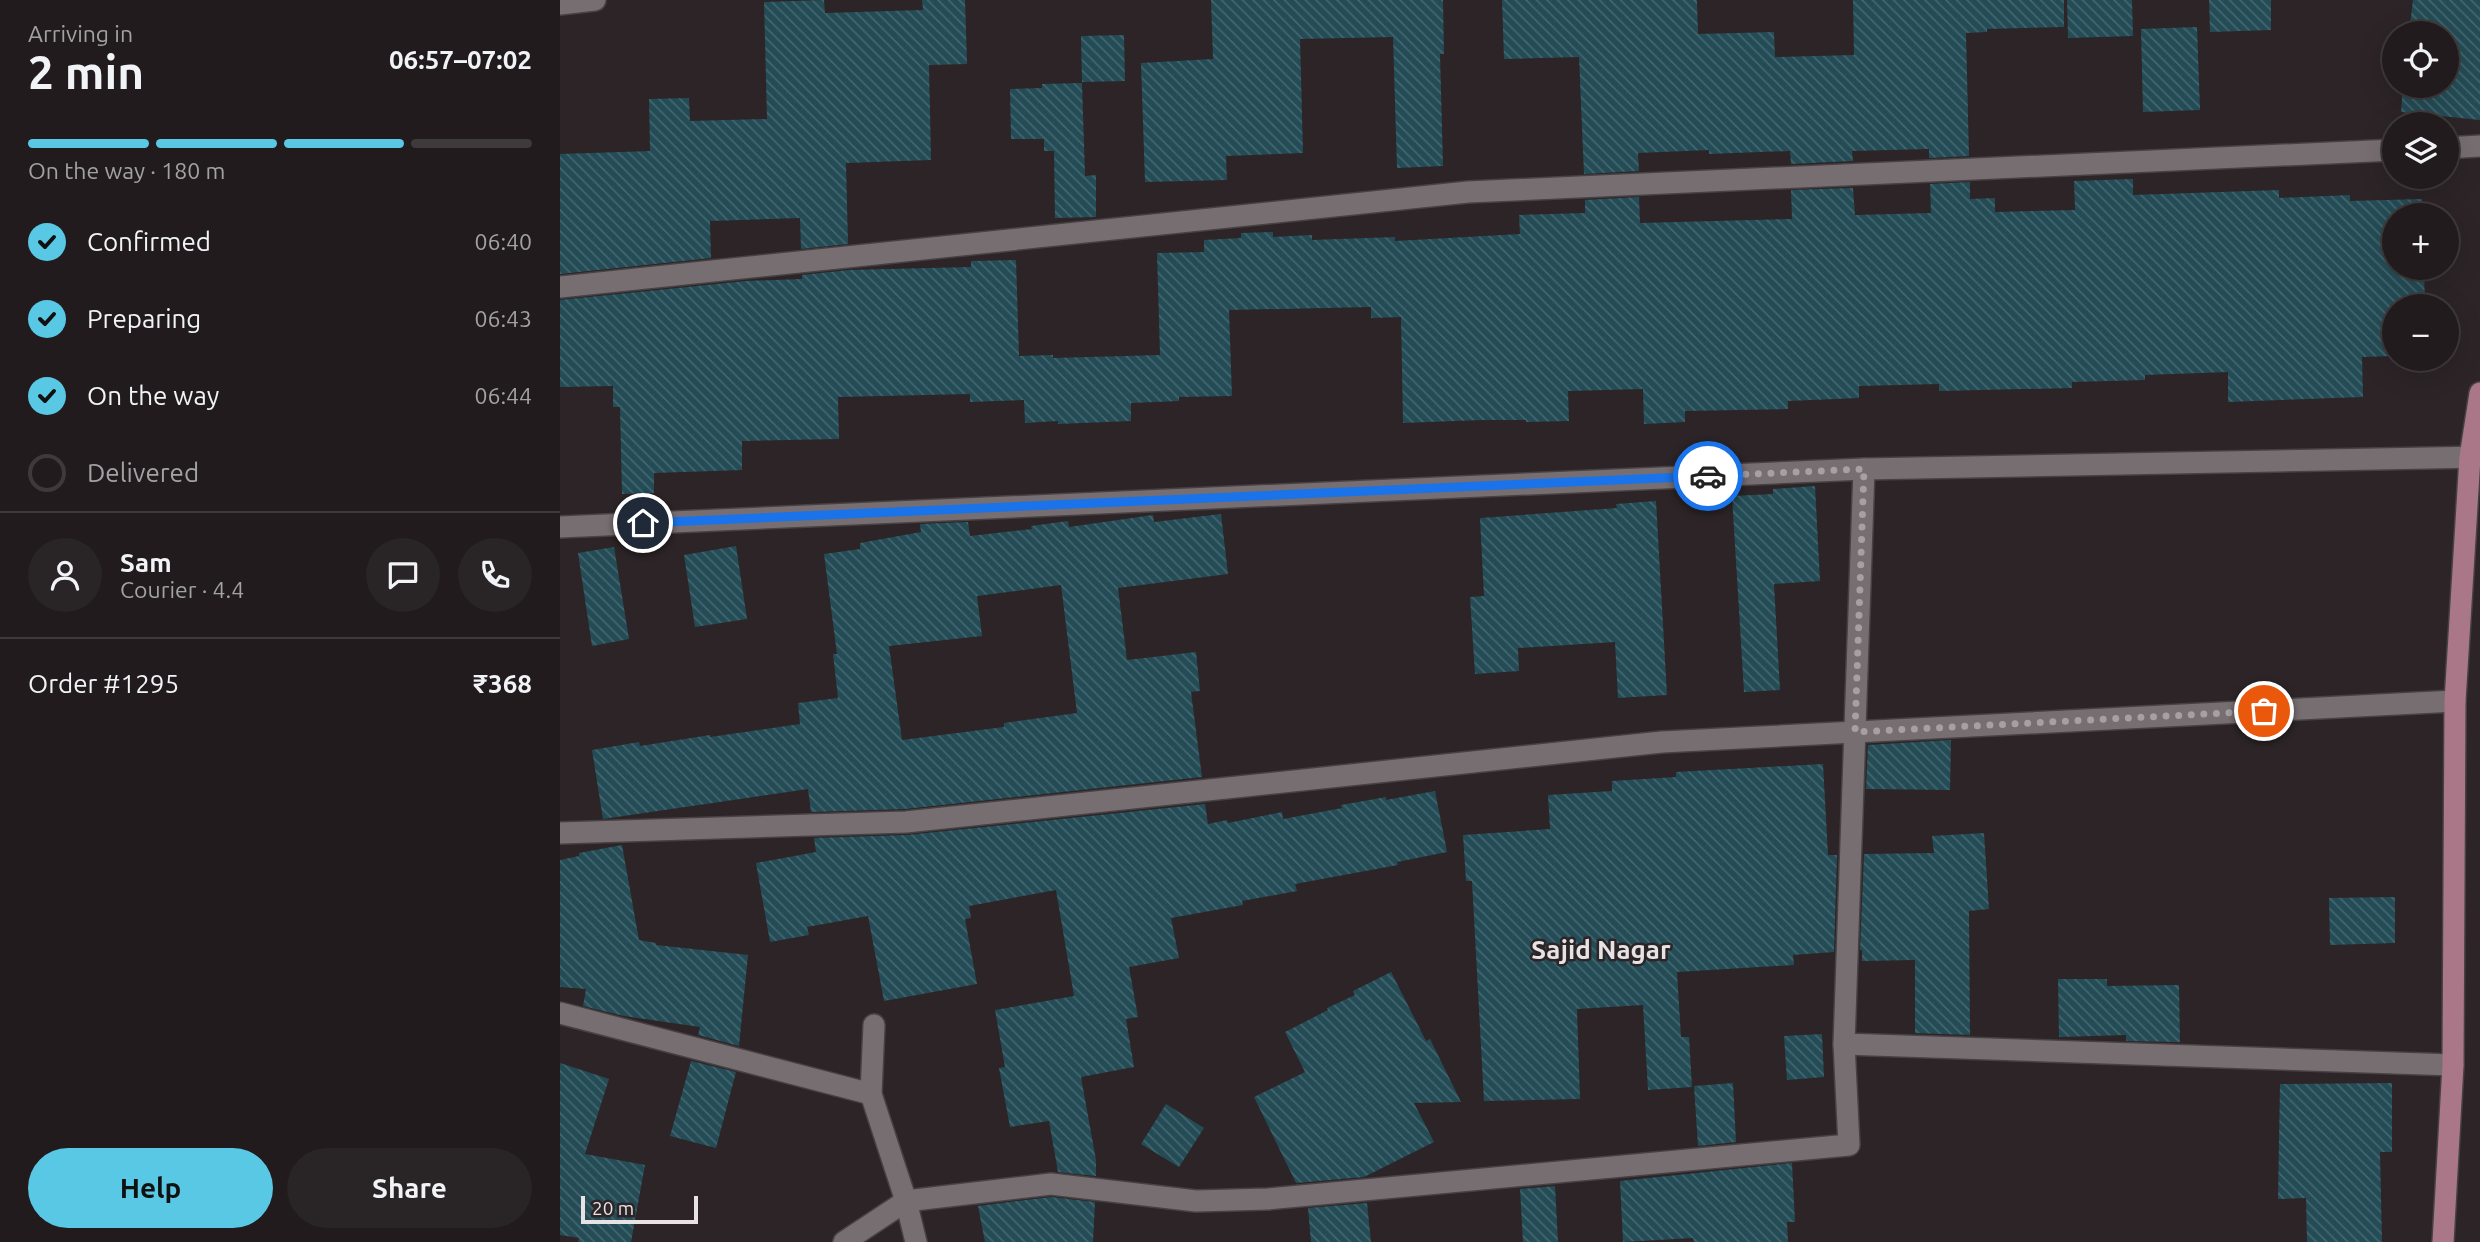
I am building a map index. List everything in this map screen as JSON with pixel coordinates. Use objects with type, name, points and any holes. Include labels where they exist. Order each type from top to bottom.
[{"type":"main road","points":[[2443,1242],[2453,1065],[2455,701],[2480,393]]},
{"type":"street","points":[[2459,147],[2480,146]]},
{"type":"street","points":[[560,287],[1468,192],[2382,151]]},
{"type":"street","points":[[560,527],[1864,469],[2475,457]]},
{"type":"street","points":[[844,1242],[906,1201],[1051,1184],[1196,1201],[1268,1199],[1849,1144],[1843,1044],[1864,469]]},
{"type":"street","points":[[560,833],[906,822],[1662,743],[2455,701]]},
{"type":"street","points":[[560,1013],[871,1094]]},
{"type":"street","points":[[874,1025],[871,1094],[906,1201],[916,1242]]},
{"type":"street","points":[[1843,1044],[2453,1065]]},
{"type":"building","points":[[824,0],[825,13],[923,10],[922,0],[965,0],[967,64],[929,65],[931,160],[846,163],[848,244],[801,249],[800,218],[710,221],[711,258],[560,274],[560,154],[650,151],[649,99],[689,98],[690,121],[767,119],[764,2]]},
{"type":"building","points":[[1211,0],[1443,0],[1444,54],[1440,54],[1443,166],[1397,168],[1393,37],[1300,39],[1303,153],[1226,156],[1227,180],[1145,182],[1141,63],[1213,59]]},
{"type":"building","points":[[1502,0],[1697,0],[1698,34],[1774,32],[1775,57],[1854,55],[1853,0],[2064,0],[2064,27],[1987,29],[1987,32],[1966,33],[1969,156],[1929,158],[1929,149],[1852,151],[1853,161],[1791,164],[1790,151],[1638,153],[1639,171],[1584,174],[1579,57],[1504,59]]},
{"type":"building","points":[[2067,0],[2132,0],[2133,36],[2068,38]]},
{"type":"building","points":[[2209,0],[2271,0],[2271,30],[2210,32]]},
{"type":"building","points":[[2413,0],[2480,0],[2480,120],[2459,118],[2459,112],[2401,112],[2402,98],[2459,98],[2459,21],[2410,21]]},
{"type":"building","points":[[2197,27],[2200,110],[2143,112],[2141,29]]},
{"type":"building","points":[[1124,35],[1125,81],[1082,82],[1081,36]]},
{"type":"building","points":[[1082,83],[1085,176],[1096,175],[1096,217],[1055,218],[1054,151],[1044,151],[1044,139],[1011,139],[1010,89],[1042,88],[1042,84]]},
{"type":"building","points":[[2133,179],[2133,195],[2279,190],[2279,198],[2350,195],[2350,201],[2422,199],[2422,203],[2382,203],[2382,280],[2424,280],[2425,294],[2382,294],[2382,356],[2362,357],[2363,397],[2228,402],[2228,372],[2145,375],[2145,380],[2072,382],[2072,388],[1939,391],[1939,384],[1859,386],[1859,398],[1788,401],[1788,409],[1685,411],[1685,422],[1644,424],[1643,389],[1568,391],[1569,421],[1403,423],[1401,317],[1371,318],[1371,307],[1229,310],[1232,396],[1179,397],[1179,401],[1131,403],[1131,421],[1058,424],[1058,421],[1025,423],[1024,400],[970,402],[970,394],[838,397],[839,439],[742,441],[742,470],[654,473],[654,493],[622,494],[620,407],[613,407],[613,386],[560,387],[560,300],[746,281],[802,279],[802,275],[849,270],[971,267],[971,261],[1016,260],[1019,356],[1053,355],[1053,358],[1160,355],[1157,253],[1204,252],[1204,240],[1241,238],[1241,233],[1273,232],[1273,237],[1312,235],[1312,240],[1395,237],[1395,241],[1520,234],[1519,215],[1585,213],[1585,200],[1639,197],[1640,223],[1792,219],[1791,190],[1853,188],[1855,215],[1931,213],[1930,184],[1970,182],[1970,199],[1995,198],[1995,212],[2075,210],[2074,181]]},
{"type":"building","points":[[1815,486],[1820,581],[1774,584],[1780,690],[1744,692],[1732,496],[1773,494],[1773,489]]},
{"type":"building","points":[[1656,501],[1667,695],[1618,698],[1615,642],[1518,648],[1519,671],[1475,674],[1470,597],[1484,596],[1480,518],[1617,508],[1616,504]]},
{"type":"building","points":[[1221,514],[1228,574],[1118,588],[1127,660],[1196,652],[1200,691],[1191,692],[1202,777],[905,809],[811,812],[808,789],[603,819],[592,750],[639,742],[640,746],[800,724],[798,703],[838,698],[833,654],[837,654],[824,554],[860,549],[860,543],[921,532],[920,524],[968,522],[970,536],[1032,529],[1031,526],[1068,521],[1069,527],[1153,515],[1154,522]],"holes":[[[1061,585],[1077,713],[1004,723],[1004,727],[902,740],[889,646],[982,636],[977,596]]]},
{"type":"building","points":[[736,546],[747,619],[695,627],[684,555]]},
{"type":"building","points":[[614,547],[629,639],[592,646],[578,553]]},
{"type":"building","points":[[1951,740],[1950,790],[1866,789],[1868,745]]},
{"type":"building","points":[[1823,764],[1828,855],[1837,855],[1834,952],[1793,955],[1794,965],[1677,972],[1681,1037],[1689,1037],[1692,1087],[1648,1090],[1643,1005],[1577,1009],[1580,1099],[1484,1101],[1472,881],[1466,881],[1463,835],[1550,829],[1548,795],[1612,791],[1612,781],[1676,777],[1676,772]]},
{"type":"building","points":[[1435,791],[1447,852],[1397,862],[1398,865],[1295,884],[1297,891],[1242,901],[1243,905],[1171,918],[1179,958],[1129,967],[1138,1017],[1126,1019],[1134,1067],[1081,1077],[1096,1160],[1096,1176],[1058,1172],[1049,1121],[1010,1127],[999,1068],[1005,1067],[995,1010],[1074,996],[1056,890],[969,906],[971,918],[965,919],[977,984],[884,1001],[868,916],[807,927],[809,935],[770,942],[756,863],[816,852],[814,838],[907,835],[1205,804],[1208,824],[1227,820],[1228,823],[1282,812],[1283,819],[1342,808],[1341,805]]},
{"type":"building","points":[[1984,833],[1989,909],[1969,911],[1970,1035],[1915,1033],[1915,960],[1862,961],[1860,950],[1864,854],[1934,853],[1932,836]]},
{"type":"building","points":[[622,845],[639,940],[656,945],[748,955],[739,1046],[698,1035],[700,1027],[624,1016],[583,1006],[586,989],[560,987],[560,860],[579,856],[579,853]]},
{"type":"building","points":[[2395,897],[2395,943],[2330,945],[2329,898]]},
{"type":"building","points":[[1391,972],[1426,1041],[1430,1039],[1461,1102],[1414,1103],[1434,1142],[1364,1177],[1296,1183],[1254,1097],[1305,1072],[1285,1032],[1355,995],[1353,991]]},
{"type":"building","points":[[2058,979],[2107,979],[2107,986],[2179,985],[2180,1042],[2126,1041],[2126,1035],[2059,1037]]},
{"type":"building","points":[[1822,1034],[1824,1077],[1787,1080],[1784,1036]]},
{"type":"building","points":[[691,1061],[736,1072],[716,1148],[670,1136]]},
{"type":"building","points":[[560,1063],[609,1079],[585,1154],[645,1165],[631,1242],[578,1242],[579,1238],[560,1235]]},
{"type":"building","points":[[1733,1083],[1736,1142],[1698,1146],[1694,1086]]},
{"type":"building","points":[[2392,1083],[2392,1152],[2380,1152],[2382,1242],[2307,1242],[2306,1198],[2278,1199],[2280,1084]]},
{"type":"building","points":[[1166,1104],[1204,1128],[1179,1167],[1141,1144]]},
{"type":"building","points":[[1792,1163],[1795,1222],[1787,1222],[1788,1242],[1694,1242],[1693,1238],[1623,1242],[1620,1181]]},
{"type":"building","points":[[1555,1186],[1558,1242],[1523,1242],[1520,1189]]},
{"type":"building","points":[[1051,1197],[1095,1202],[1093,1242],[985,1242],[978,1206]]},
{"type":"building","points":[[1367,1203],[1371,1242],[1311,1242],[1308,1208]]},
{"type":"way so far","points":[[1708,476],[1864,469],[1855,732],[2264,711]]},
{"type":"district","name":"Sajid Nagar","points":[[1601,950]]},
{"type":"route","points":[[643,523],[1708,476]]}]
